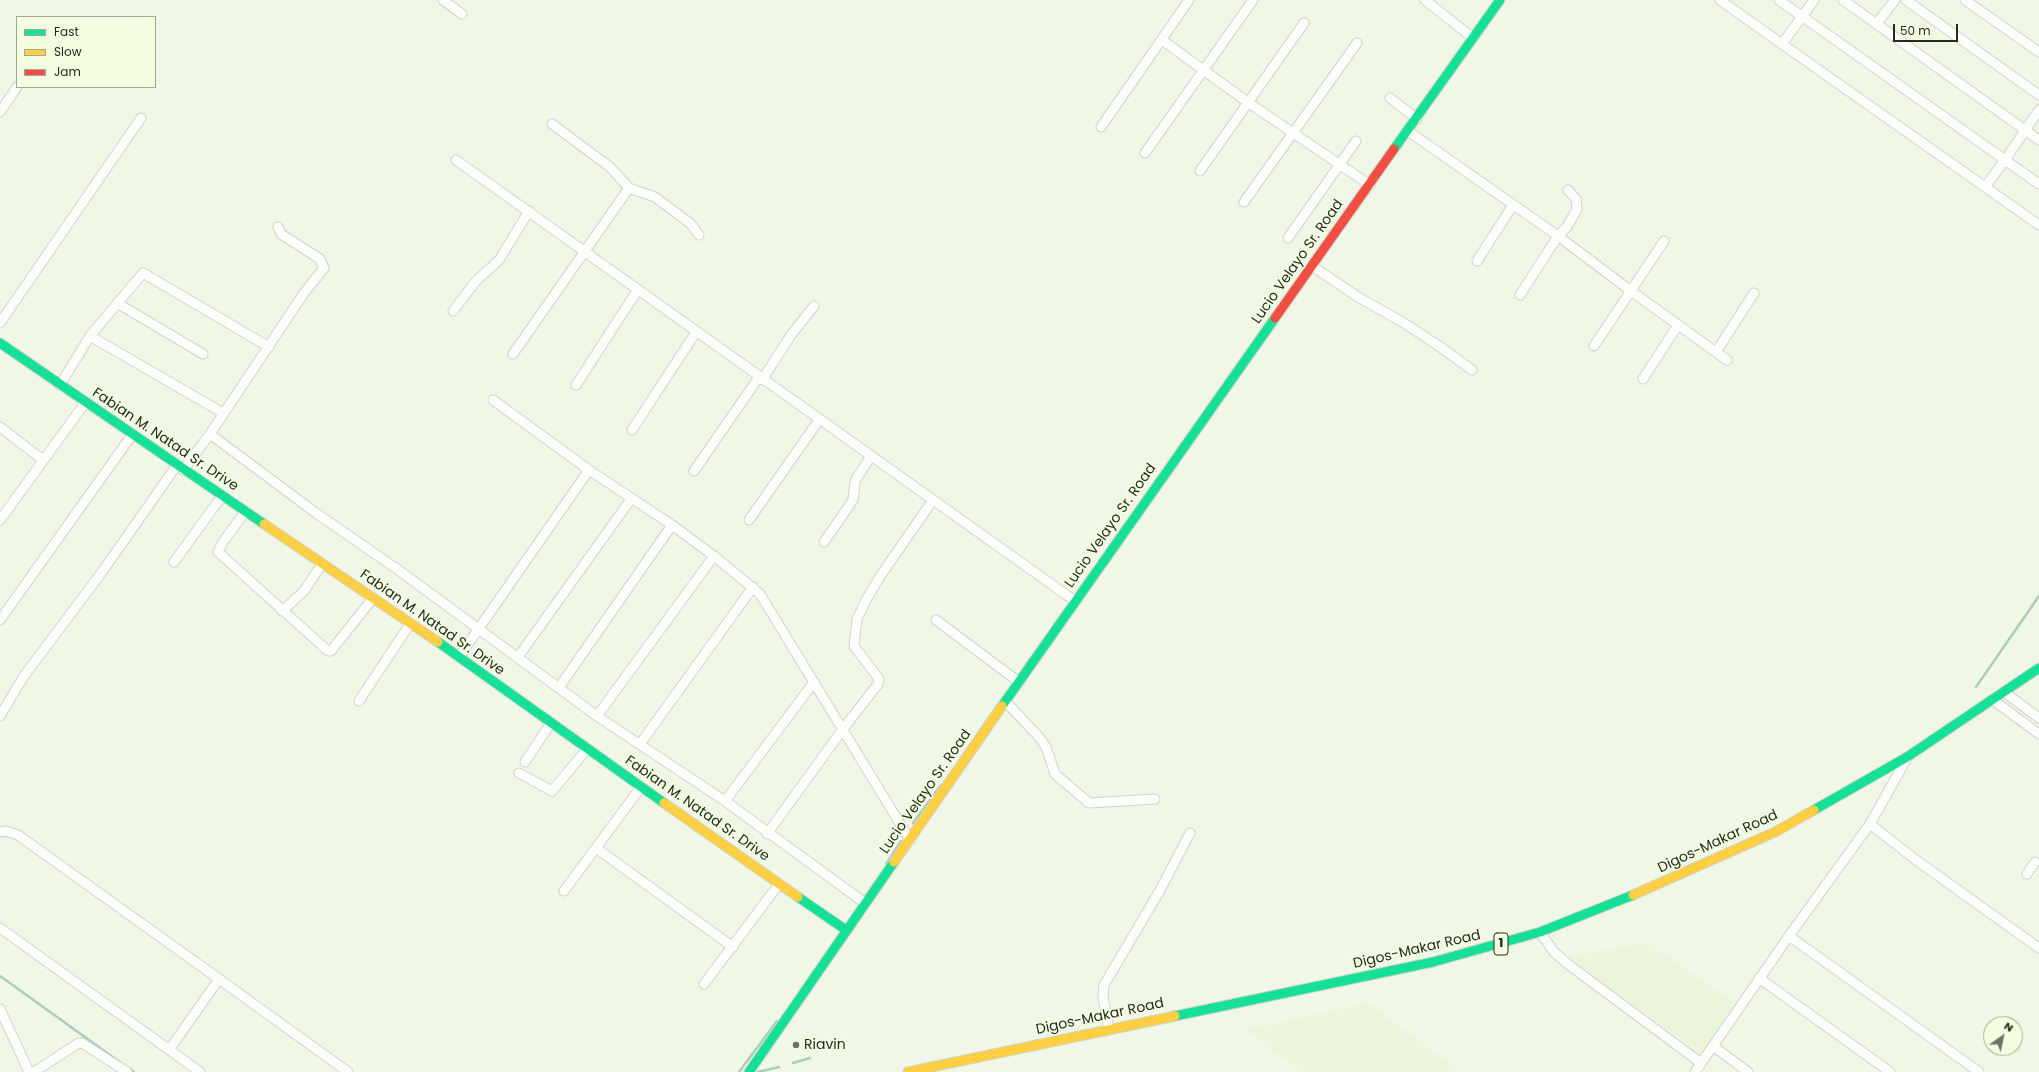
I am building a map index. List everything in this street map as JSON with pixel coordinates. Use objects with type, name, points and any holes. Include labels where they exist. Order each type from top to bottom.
[{"type":"main road","name":"Lucio Velayo Sr. Road","points":[[749,1072],[1075,601],[1500,0]]},
{"type":"main road","name":"Fabian M. Natad Sr. Drive","points":[[0,343],[180,468],[459,657],[641,788],[846,930]]},
{"type":"main road","name":"Digos-Makar Road","points":[[908,1072],[946,1068],[1109,1030],[1433,962],[1540,932],[1655,887],[1775,832],[1907,757],[2039,668]]},
{"type":"street","points":[[443,0],[462,14]]},
{"type":"street","points":[[1101,127],[1189,0]]},
{"type":"street","points":[[1145,153],[1253,0]]},
{"type":"street","points":[[1425,0],[1473,38]]},
{"type":"street","points":[[1720,0],[2039,225]]},
{"type":"street","points":[[1779,0],[2039,184]]},
{"type":"street","points":[[1782,44],[1814,0]]},
{"type":"street","points":[[1844,0],[2039,140]]},
{"type":"street","points":[[1877,24],[1894,0]]},
{"type":"street","points":[[1906,0],[2039,95]]},
{"type":"street","points":[[1965,0],[2039,52]]},
{"type":"street","points":[[1200,171],[1304,23]]},
{"type":"street","points":[[1162,40],[1249,103],[1370,185]]},
{"type":"street","points":[[1244,202],[1294,134],[1357,43]]},
{"type":"street","points":[[0,112],[16,88]]},
{"type":"street","points":[[1390,98],[1417,119]]},
{"type":"street","points":[[1986,187],[2039,110]]},
{"type":"street","points":[[0,323],[141,118]]},
{"type":"street","points":[[552,124],[610,167],[629,188],[655,197],[691,224],[698,235]]},
{"type":"street","points":[[1408,131],[1558,236],[1631,291],[1728,360]]},
{"type":"street","points":[[1288,238],[1356,141]]},
{"type":"street","points":[[456,160],[529,211],[637,291],[1075,601]]},
{"type":"street","points":[[513,354],[629,188]]},
{"type":"street","points":[[1520,295],[1558,236],[1567,227],[1577,209],[1576,199],[1568,190]]},
{"type":"street","points":[[1477,261],[1513,205]]},
{"type":"street","points":[[453,311],[476,281],[499,260],[529,211]]},
{"type":"street","points":[[0,716],[24,676],[180,468],[210,434],[304,293],[324,268],[320,259],[281,234],[278,227]]},
{"type":"street","points":[[1594,346],[1664,241]]},
{"type":"street","points":[[1312,266],[1358,297],[1404,323],[1472,370]]},
{"type":"street","points":[[60,385],[90,336],[143,273],[269,347]]},
{"type":"street","points":[[576,385],[637,291]]},
{"type":"street","points":[[1716,352],[1754,293]]},
{"type":"street","points":[[117,303],[203,354]]},
{"type":"street","points":[[694,471],[791,334],[814,306]]},
{"type":"street","points":[[1643,379],[1678,325]]},
{"type":"street","points":[[632,430],[696,332]]},
{"type":"street","points":[[90,336],[224,413]]},
{"type":"street","points":[[493,400],[589,470],[672,525],[714,556],[760,594],[910,840]]},
{"type":"street","points":[[2,514],[85,402]]},
{"type":"street","points":[[749,520],[819,420]]},
{"type":"street","points":[[0,427],[43,460]]},
{"type":"street","points":[[210,434],[316,513],[397,569],[478,630],[560,686],[598,716],[725,801],[767,834],[865,903]]},
{"type":"street","points":[[0,620],[132,435]]},
{"type":"street","points":[[824,542],[853,500],[855,481],[871,456]]},
{"type":"street","points":[[459,657],[589,470]]},
{"type":"street","points":[[174,562],[222,496]]},
{"type":"street","points":[[518,656],[631,499]]},
{"type":"street","points":[[767,834],[842,729],[879,681],[854,646],[857,619],[881,575],[933,500]]},
{"type":"street","points":[[245,512],[223,542],[218,552],[282,611],[330,652],[372,598]]},
{"type":"street","points":[[560,686],[672,525]]},
{"type":"street","points":[[598,716],[714,556]]},
{"type":"street","points":[[282,611],[304,592],[322,564]]},
{"type":"street","points":[[640,744],[753,587]]},
{"type":"street","points":[[936,620],[1019,682]]},
{"type":"street","points":[[359,701],[410,624]]},
{"type":"street","points":[[725,801],[814,682]]},
{"type":"street","points":[[2004,692],[2039,718]]},
{"type":"street","points":[[1993,700],[2039,734]]},
{"type":"street","points":[[1006,702],[1039,736],[1046,747],[1056,774],[1091,804],[1155,799]]},
{"type":"street","points":[[525,762],[551,723]]},
{"type":"street","points":[[519,774],[552,791],[587,748]]},
{"type":"street","points":[[1695,1072],[1789,936],[1870,824],[1907,757]]},
{"type":"street","points":[[564,891],[641,788]]},
{"type":"street","points":[[1870,824],[1916,860],[2039,948]]},
{"type":"street","points":[[0,832],[6,831],[18,835],[348,1072]]},
{"type":"street","points":[[1109,1030],[1103,998],[1104,985],[1159,892],[1190,833]]},
{"type":"street","points":[[596,848],[733,947]]},
{"type":"street","points":[[2027,874],[2038,861]]},
{"type":"street","points":[[704,984],[779,884]]},
{"type":"street","points":[[0,928],[200,1072]]},
{"type":"street","points":[[1540,932],[1554,952],[1564,961],[1701,1063]]},
{"type":"street","points":[[1789,936],[1979,1072]]},
{"type":"street","points":[[1760,978],[1890,1072]]},
{"type":"street","points":[[169,1050],[219,979]]},
{"type":"street","points":[[0,1010],[29,1072]]},
{"type":"street","points":[[34,1072],[77,1044],[82,1043],[127,1072]]},
{"type":"street","points":[[1713,1046],[1748,1072]]},
{"type":"shaded area","points":[[1647,942],[1735,1003],[1701,1054],[1569,957]]},
{"type":"shaded area","points":[[1368,1003],[1462,1072],[1301,1072],[1246,1030]]},
{"type":"waterway","points":[[1976,687],[2039,596]]},
{"type":"waterway","points":[[913,823],[941,785]]},
{"type":"waterway","points":[[886,864],[901,841]]},
{"type":"waterway","points":[[0,976],[121,1063]]},
{"type":"waterway","points":[[739,1072],[777,1021]]},
{"type":"waterway","points":[[793,1063],[810,1058]]},
{"type":"waterway","points":[[758,1072],[779,1067]]},
{"type":"waterway","points":[[129,1068],[134,1072]]},
{"type":"traffic: fast","points":[[1394,149],[1500,0]]},
{"type":"traffic: fast","points":[[1002,706],[1275,318]]},
{"type":"traffic: fast","points":[[0,343],[264,524]]},
{"type":"traffic: fast","points":[[438,642],[664,803]]},
{"type":"traffic: fast","points":[[1814,810],[1907,757],[2039,668]]},
{"type":"traffic: fast","points":[[749,1072],[894,862]]},
{"type":"traffic: fast","points":[[1175,1016],[1433,962],[1540,932],[1633,895]]},
{"type":"traffic: fast","points":[[798,897],[846,930]]},
{"type":"traffic: slow","points":[[264,524],[438,642]]},
{"type":"traffic: slow","points":[[894,862],[1002,706]]},
{"type":"traffic: slow","points":[[664,803],[798,897]]},
{"type":"traffic: slow","points":[[1633,895],[1775,832],[1814,810]]},
{"type":"traffic: slow","points":[[908,1072],[1175,1016]]},
{"type":"traffic: jam","points":[[1275,318],[1394,149]]},
{"type":"place","name":"Riavin","points":[[796,1045]]}]
